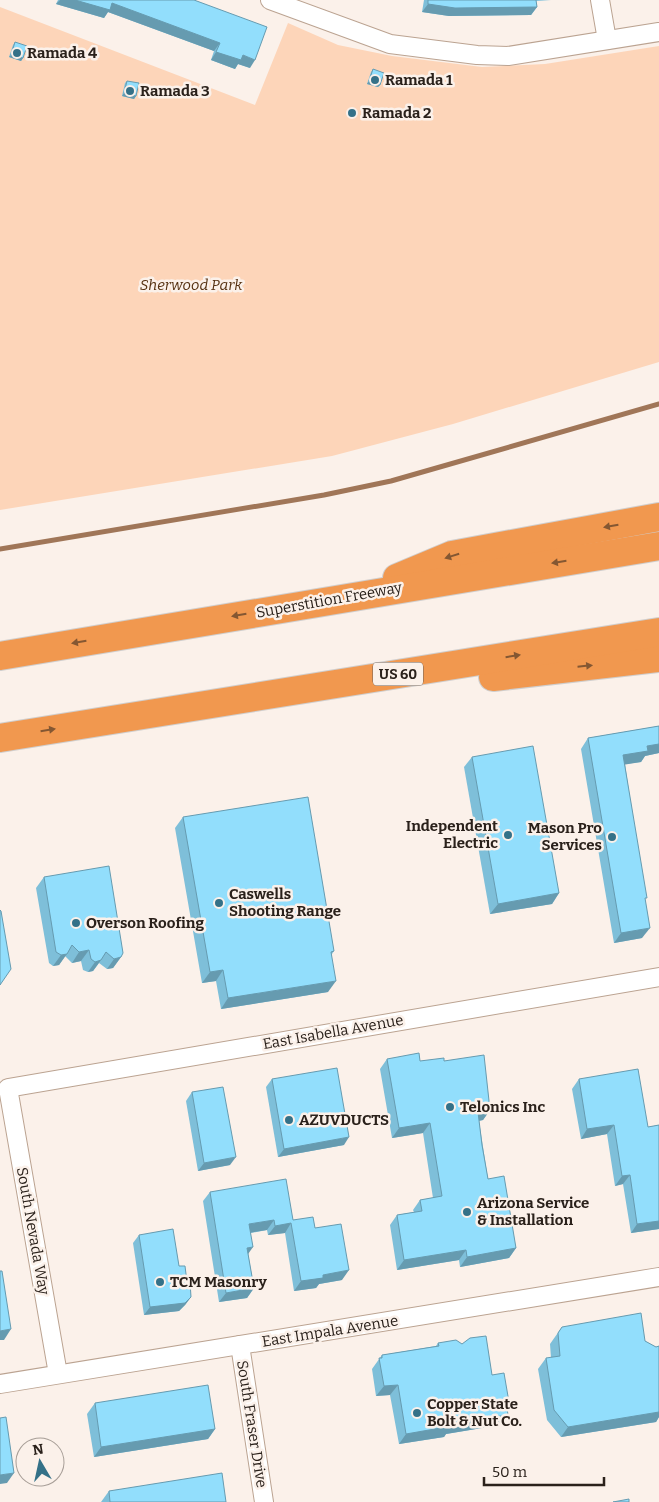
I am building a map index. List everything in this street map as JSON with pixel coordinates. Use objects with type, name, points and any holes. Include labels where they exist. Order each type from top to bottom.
[{"type":"highway","points":[[356,595],[452,555],[659,517]]},
{"type":"highway","name":"Superstition Freeway","points":[[0,656],[356,595],[659,546]]},
{"type":"highway","name":"US 60","points":[[0,738],[659,632]]},
{"type":"highway","points":[[136,716],[659,658]]},
{"type":"street","points":[[270,0],[296,5],[390,44],[477,55],[508,56],[659,32]]},
{"type":"street","points":[[600,0],[606,40]]},
{"type":"street","name":"East Isabella Avenue","points":[[8,1088],[659,977]]},
{"type":"street","name":"South Nevada Way","points":[[8,1088],[58,1374]]},
{"type":"street","name":"East Impala Avenue","points":[[0,1384],[659,1277]]},
{"type":"street","name":"South Fraser Drive","points":[[240,1345],[264,1502]]},
{"type":"green space","name":"Sherwood Park","points":[[0,7],[255,105],[288,23],[338,45],[392,56],[482,67],[545,64],[659,46],[659,362],[453,424],[332,456],[0,510]]},
{"type":"building","points":[[75,0],[194,0],[267,27],[255,60],[243,55],[241,60],[216,52],[220,43],[112,3],[110,10]]},
{"type":"building","points":[[428,0],[536,0],[537,7],[455,8],[428,4]]},
{"type":"building","name":"Ramada 4","points":[[15,42],[27,46],[23,58],[11,55]]},
{"type":"building","name":"Ramada 1","points":[[373,69],[384,73],[380,85],[369,81]]},
{"type":"building","name":"Ramada 3","points":[[127,81],[139,83],[136,96],[124,93]]},
{"type":"building","name":"Mason Pro Services","points":[[659,726],[659,744],[647,746],[648,751],[623,755],[647,898],[645,898],[650,928],[621,933],[588,738]]},
{"type":"building","name":"Independent Electric","points":[[533,746],[559,893],[498,904],[472,757]]},
{"type":"building","points":[[308,797],[334,951],[331,952],[336,981],[228,998],[223,970],[210,972],[183,817]]},
{"type":"building","name":"Overson Roofing","points":[[109,866],[123,953],[121,957],[114,959],[106,952],[101,960],[95,962],[91,959],[89,950],[79,952],[72,945],[67,954],[61,955],[56,952],[44,877]]},
{"type":"building","points":[[0,910],[11,969],[0,985]]},
{"type":"building","points":[[419,1053],[420,1061],[444,1058],[444,1061],[484,1055],[490,1110],[478,1112],[482,1145],[488,1179],[504,1176],[516,1248],[467,1257],[466,1250],[404,1260],[397,1215],[422,1211],[420,1200],[442,1196],[430,1123],[399,1128],[387,1059]]},
{"type":"building","points":[[337,1068],[349,1137],[284,1149],[272,1079]]},
{"type":"building","points":[[638,1069],[648,1127],[659,1125],[659,1221],[637,1224],[630,1175],[622,1176],[614,1125],[587,1129],[579,1079]]},
{"type":"building","points":[[223,1087],[236,1157],[204,1163],[192,1092]]},
{"type":"building","points":[[286,1179],[293,1220],[313,1217],[315,1228],[341,1224],[349,1270],[323,1275],[323,1278],[301,1281],[291,1223],[275,1226],[274,1220],[249,1224],[253,1247],[247,1248],[254,1288],[226,1293],[210,1192]]},
{"type":"building","name":"TCM Masonry","points":[[173,1229],[179,1266],[185,1266],[187,1282],[190,1282],[191,1297],[185,1303],[150,1307],[139,1235]]},
{"type":"building","points":[[0,1271],[2,1271],[11,1329],[0,1331]]},
{"type":"building","points":[[641,1313],[645,1341],[656,1347],[659,1346],[659,1412],[568,1427],[554,1410],[546,1358],[560,1356],[558,1333],[562,1327]]},
{"type":"building","points":[[486,1336],[492,1375],[504,1373],[510,1408],[507,1408],[508,1415],[451,1423],[452,1426],[406,1434],[398,1385],[384,1386],[379,1358],[382,1358],[382,1355],[439,1346],[438,1343],[456,1340],[462,1344],[470,1338]]},
{"type":"building","points":[[208,1385],[215,1429],[101,1447],[95,1403]]},
{"type":"building","points":[[6,1417],[14,1473],[0,1475],[0,1418]]},
{"type":"building","points":[[222,1473],[226,1502],[110,1502],[109,1491]]},
{"type":"building","points":[[629,1499],[629,1502],[613,1502]]},
{"type":"waterway","points":[[0,549],[324,495],[391,481],[659,404]]},
{"type":"place","name":"Ramada 4","points":[[17,53]]},
{"type":"place","name":"Ramada 1","points":[[375,80]]},
{"type":"place","name":"Ramada 3","points":[[130,91]]},
{"type":"place","name":"Ramada 2","points":[[352,113]]},
{"type":"place","name":"Independent Electric","points":[[508,835]]},
{"type":"place","name":"Mason Pro Services","points":[[612,837]]},
{"type":"place","name":"Caswells Shooting Range","points":[[219,903]]},
{"type":"place","name":"Overson Roofing","points":[[76,923]]},
{"type":"place","name":"Telonics Inc","points":[[450,1107]]},
{"type":"place","name":"AZUVDUCTS","points":[[289,1120]]},
{"type":"place","name":"Arizona Service & Installation","points":[[467,1212]]},
{"type":"place","name":"TCM Masonry","points":[[160,1282]]},
{"type":"place","name":"Copper State Bolt & Nut Co.","points":[[417,1413]]}]
